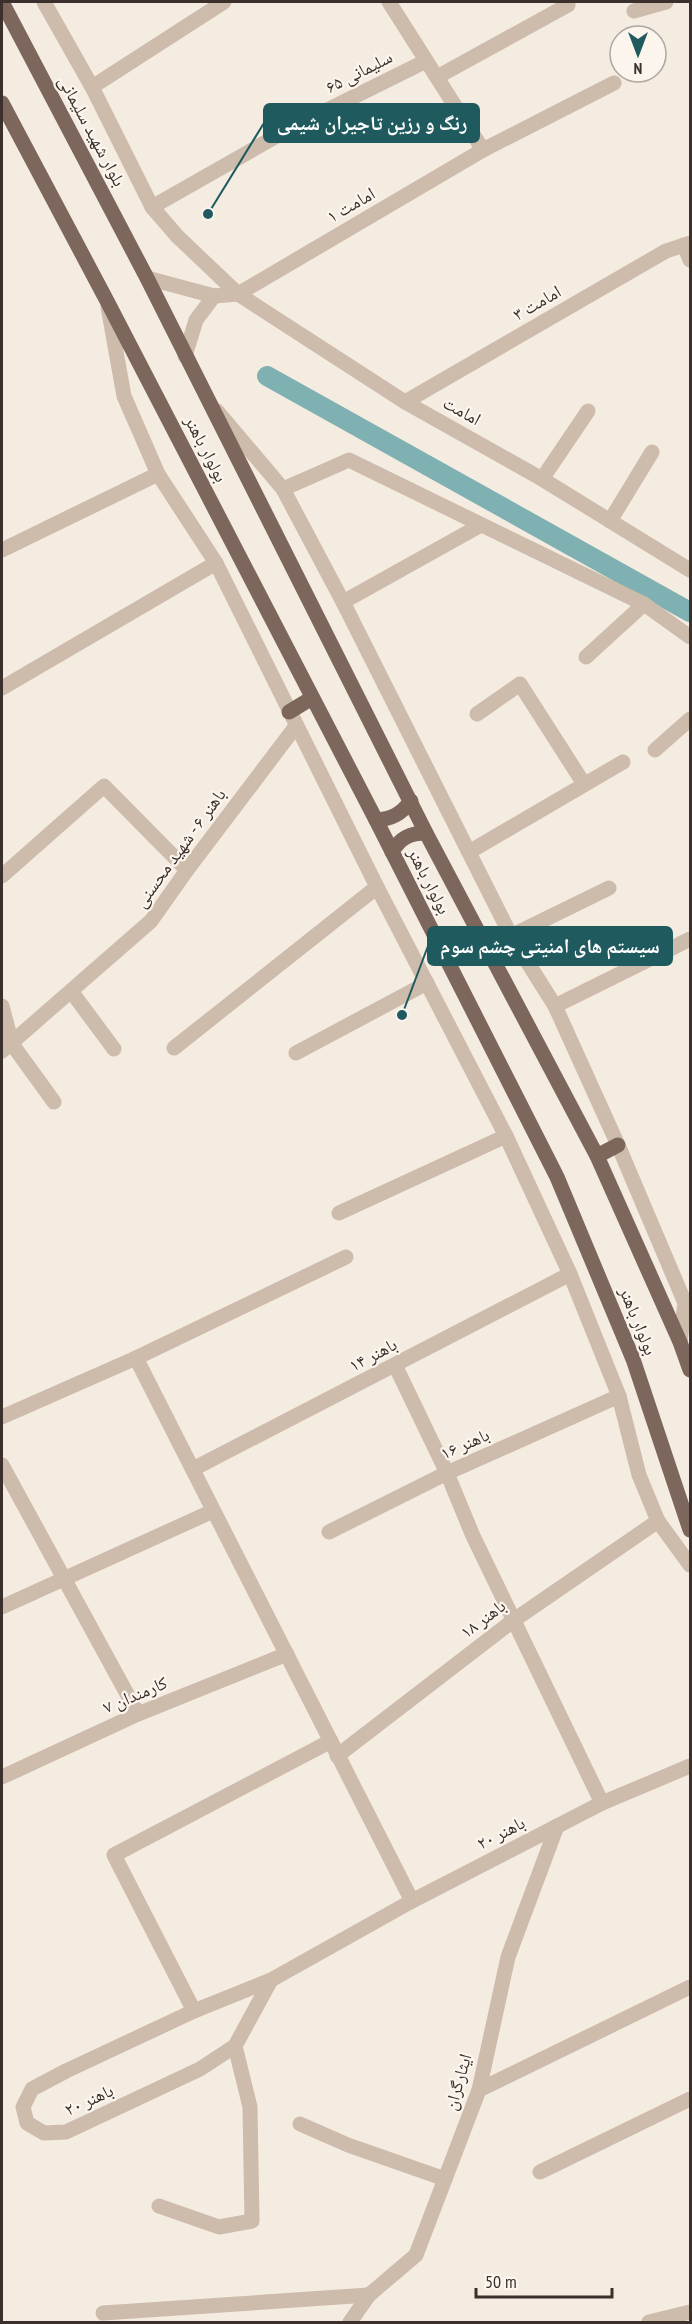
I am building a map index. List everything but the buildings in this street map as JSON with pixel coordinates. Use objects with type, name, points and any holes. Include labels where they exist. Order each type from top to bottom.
[{"type":"main road","name":"بلوار شهید سلیمانی","points":[[2,2],[147,278]]},
{"type":"main road","points":[[2,103],[107,301]]},
{"type":"main road","name":"بولوار باهنر","points":[[147,278],[426,832],[597,1156],[685,1339],[690,1370]]},
{"type":"main road","name":"بولوار باهنر","points":[[107,301],[376,820],[557,1177],[633,1359],[690,1530]]},
{"type":"main road","points":[[289,712],[312,698]]},
{"type":"main road","points":[[376,820],[396,816],[411,801]]},
{"type":"main road","points":[[392,852],[397,843],[406,836],[416,832],[426,832]]},
{"type":"main road","points":[[597,1156],[618,1145]]},
{"type":"street","name":"امامت","points":[[44,2],[92,87],[152,207],[177,236],[238,294],[405,402],[542,479],[690,570]]},
{"type":"street","points":[[92,87],[224,2]]},
{"type":"street","points":[[389,2],[483,150]]},
{"type":"street","points":[[634,11],[666,2]]},
{"type":"street","points":[[437,76],[568,5]]},
{"type":"street","name":"سلیمانی ۶۵","points":[[152,207],[289,129],[426,61]]},
{"type":"street","name":"امامت ۱","points":[[238,294],[483,150],[612,84]]},
{"type":"street","points":[[687,244],[690,261]]},
{"type":"street","name":"امامت ۳","points":[[405,402],[666,251],[687,244]]},
{"type":"street","points":[[147,278],[214,296],[238,294]]},
{"type":"street","points":[[185,356],[196,320],[214,296]]},
{"type":"street","points":[[107,301],[124,396],[158,474],[216,563],[377,887],[506,1136],[570,1274],[619,1396],[639,1475],[658,1521],[690,1565]]},
{"type":"street","points":[[212,404],[284,489],[511,936],[555,1006],[618,1145],[685,1303],[685,1339]]},
{"type":"street","points":[[542,479],[588,411]]},
{"type":"street","points":[[610,521],[652,452]]},
{"type":"street","points":[[284,489],[349,460],[644,604],[690,637]]},
{"type":"street","points":[[2,550],[158,474]]},
{"type":"street","points":[[343,602],[481,525]]},
{"type":"street","points":[[2,688],[216,563]]},
{"type":"street","points":[[586,657],[644,604]]},
{"type":"street","points":[[477,714],[520,684],[584,784]]},
{"type":"street","points":[[655,750],[690,719]]},
{"type":"street","name":"باهنر ۶ - شهید محسنی","points":[[7,1048],[151,921],[296,726]]},
{"type":"street","points":[[469,852],[623,762]]},
{"type":"street","points":[[2,876],[104,786],[187,870]]},
{"type":"street","points":[[174,1048],[377,887]]},
{"type":"street","points":[[511,936],[609,888]]},
{"type":"street","points":[[555,1006],[690,939]]},
{"type":"street","points":[[296,1053],[427,983]]},
{"type":"street","points":[[71,991],[114,1049]]},
{"type":"street","points":[[2,1006],[7,1048],[54,1102]]},
{"type":"street","points":[[339,1213],[506,1136]]},
{"type":"street","points":[[2,1417],[136,1358],[346,1257]]},
{"type":"street","name":"باهنر ۱۴","points":[[193,1469],[570,1274]]},
{"type":"street","points":[[136,1358],[412,1901]]},
{"type":"street","points":[[395,1365],[447,1473],[473,1536],[602,1803]]},
{"type":"street","name":"باهنر ۱۶","points":[[329,1532],[447,1473],[619,1396]]},
{"type":"street","points":[[2,1465],[138,1714]]},
{"type":"street","points":[[2,1607],[213,1511]]},
{"type":"street","name":"باهنر ۱۸","points":[[338,1756],[514,1620],[658,1521]]},
{"type":"street","name":"کارمندان ۷","points":[[2,1777],[138,1714],[287,1654]]},
{"type":"street","points":[[194,2011],[114,1855],[330,1742]]},
{"type":"street","name":"باهنر ۲۰","points":[[271,1980],[235,2046],[200,2069],[66,2132],[44,2133],[27,2123],[23,2107],[32,2089],[194,2011],[271,1980],[412,1901],[602,1803],[690,1766]]},
{"type":"street","name":"ایثارگران","points":[[350,2322],[369,2295],[416,2255],[479,2090],[508,1957],[558,1826]]},
{"type":"street","points":[[479,2090],[690,1987]]},
{"type":"street","points":[[159,2206],[219,2227],[252,2222],[250,2107],[235,2046]]},
{"type":"street","points":[[540,2172],[690,2099]]},
{"type":"street","points":[[300,2124],[348,2145],[446,2179]]},
{"type":"street","points":[[103,2313],[369,2295]]},
{"type":"street","points":[[649,2322],[690,2312]]},
{"type":"waterway","points":[[267,376],[690,612]]},
{"type":"place","name":"رنگ و رزین تاجیران شیمی","points":[[208,214]]},
{"type":"place","name":"سیستم های امنیتی چشم سوم","points":[[402,1015]]}]
